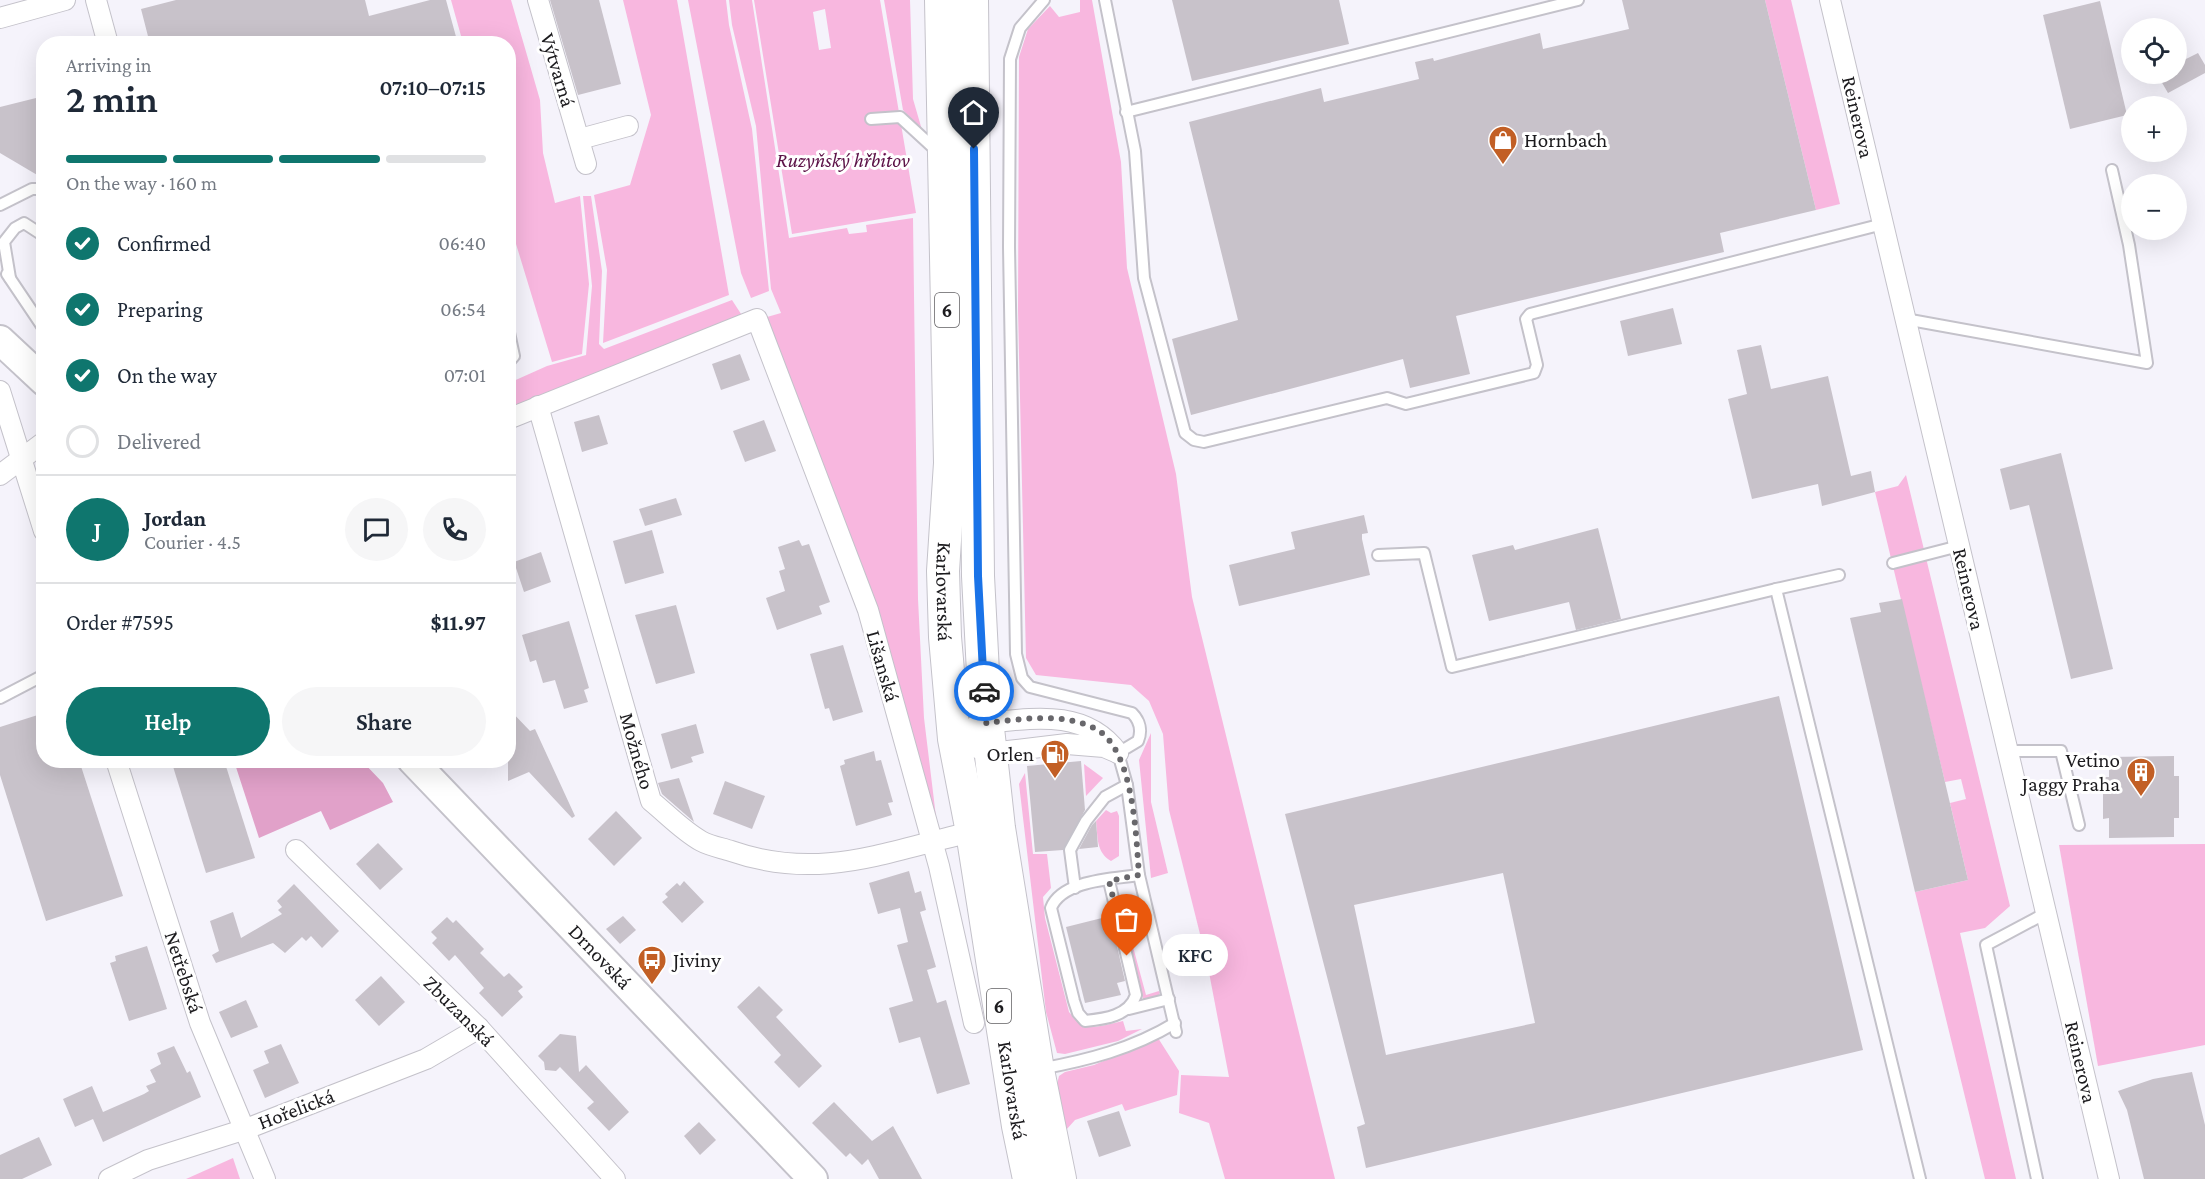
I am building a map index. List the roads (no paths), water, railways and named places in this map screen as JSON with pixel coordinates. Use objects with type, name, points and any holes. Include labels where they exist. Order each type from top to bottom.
[{"type":"main road","name":"Karlovarská","points":[[941,0],[950,463],[943,571],[954,739],[972,832],[1016,1114],[1029,1179]]},
{"type":"main road","name":"Karlovarská","points":[[972,0],[978,576],[986,723],[999,828],[1038,1070],[1060,1179]]},
{"type":"main road","points":[[0,340],[36,372]]},
{"type":"main road","name":"Drnovská","points":[[420,768],[813,1179]]},
{"type":"street","points":[[0,18],[65,0]]},
{"type":"street","points":[[96,0],[106,36]]},
{"type":"street","name":"Výtvarná","points":[[537,0],[586,164]]},
{"type":"street","name":"Reinerova","points":[[1830,0],[2109,1179]]},
{"type":"street","points":[[580,139],[628,126]]},
{"type":"street","name":"Lišanská","points":[[538,406],[757,319],[868,610],[933,842],[974,1023]]},
{"type":"street","points":[[0,391],[36,506]]},
{"type":"street","points":[[516,416],[538,406]]},
{"type":"street","name":"Možného","points":[[538,406],[651,801],[701,841],[747,856],[785,864],[825,865],[869,858],[972,832]]},
{"type":"street","points":[[0,475],[36,448]]},
{"type":"street","points":[[954,739],[977,725],[986,723],[1053,719],[1074,722],[1096,729],[1118,753]]},
{"type":"street","points":[[954,739],[990,753],[1067,744],[1104,747],[1118,753]]},
{"type":"street","name":"Netřebská","points":[[119,768],[200,1023],[265,1179]]},
{"type":"street","name":"Zbuzanská","points":[[296,850],[479,1029],[615,1179]]},
{"type":"street","name":"Hořelická","points":[[109,1179],[148,1160],[246,1129],[426,1059],[479,1029]]},
{"type":"lane","points":[[1038,1070],[1095,1059],[1176,1028],[1139,875],[1127,785],[1118,753],[1138,741],[1141,734],[1140,727],[1132,712],[1030,687],[1022,678],[1016,654],[1010,248],[1010,59],[1020,28],[1044,0]]},
{"type":"lane","points":[[1106,0],[1135,151],[1144,278],[1185,433],[1194,441],[1204,442],[1387,398],[1406,404],[1534,373],[1537,365],[1526,319],[1530,314],[1883,224]]},
{"type":"lane","points":[[1126,112],[1578,0]]},
{"type":"lane","points":[[872,119],[900,117],[944,157]]},
{"type":"lane","points":[[1905,319],[2147,363],[2129,245],[2112,170]]},
{"type":"lane","points":[[0,205],[36,189]]},
{"type":"lane","points":[[10,278],[4,242],[6,236],[24,224],[36,231]]},
{"type":"lane","points":[[0,263],[36,317]]},
{"type":"lane","points":[[1893,563],[1959,546]]},
{"type":"lane","points":[[1378,555],[1424,553],[1452,667],[1839,575]]},
{"type":"lane","points":[[1776,589],[1920,1179]]},
{"type":"lane","points":[[0,698],[36,679]]},
{"type":"lane","points":[[2008,751],[2061,751],[2079,825]]},
{"type":"lane","points":[[1075,888],[1070,850],[1105,796],[1127,785]]},
{"type":"lane","points":[[1139,875],[1075,888],[1055,898],[1051,909],[1078,1013],[1085,1021],[1169,999]]},
{"type":"lane","points":[[1109,881],[1136,995],[1129,1009]]},
{"type":"lane","points":[[2037,1179],[1986,945],[2046,913]]},
{"type":"place","name":"Hornbach","points":[[1503,166]]},
{"type":"place","name":"Orlen","points":[[1055,780]]},
{"type":"place","name":"Vetino Jaggy Praha","points":[[2141,798]]},
{"type":"place","name":"KFC","points":[[1127,956]]},
{"type":"place","name":"Jiviny","points":[[652,986]]},
{"type":"park label","name":"Ruzyňský hřbitov","points":[[843,160]]}]
